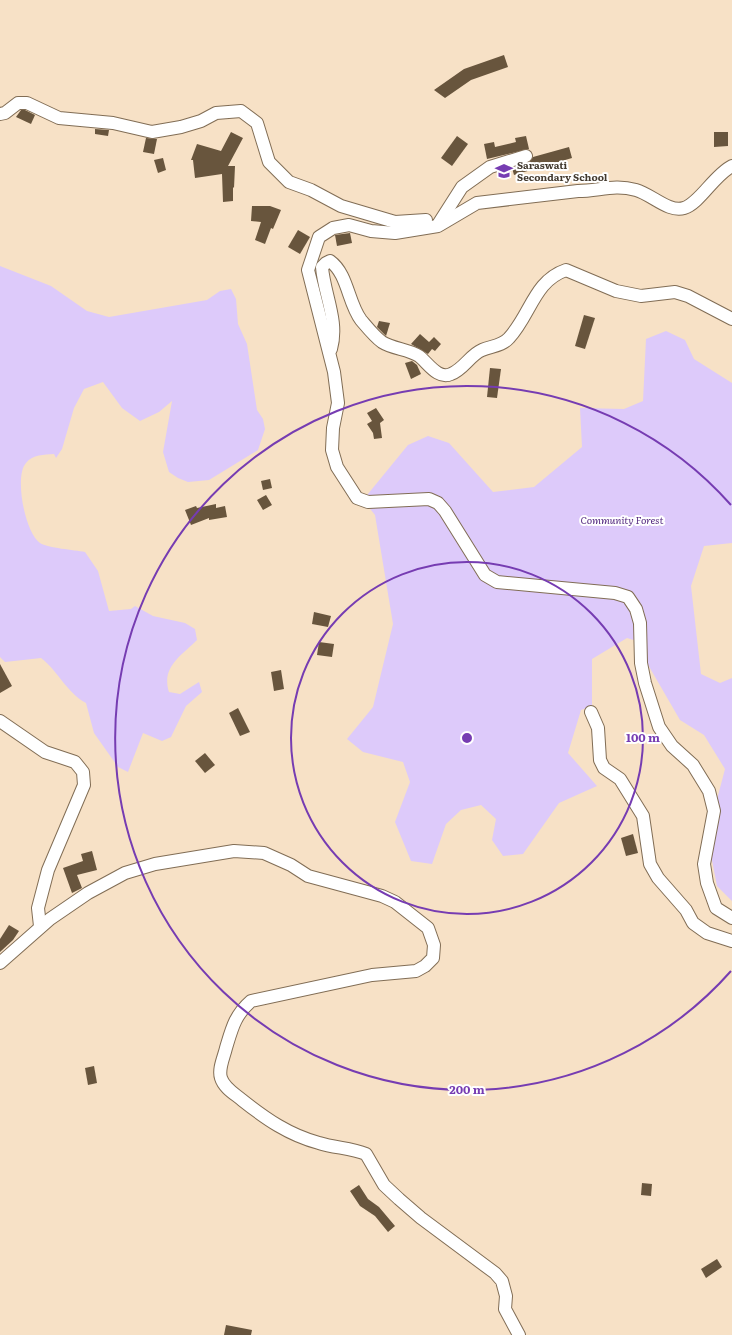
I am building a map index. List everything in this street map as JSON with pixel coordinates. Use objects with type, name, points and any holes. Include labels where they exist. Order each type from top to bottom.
[{"type":"street","points":[[0,114],[5,113],[18,103],[27,104],[59,118],[113,123],[152,132],[181,127],[201,121],[216,113],[241,111],[257,123],[269,162],[289,182],[311,190],[340,206],[395,222],[440,222]]},
{"type":"street","points":[[440,222],[462,188],[490,167],[526,156]]},
{"type":"street","points":[[732,166],[723,170],[698,198],[684,208],[669,208],[652,196],[636,190],[612,187],[477,204],[440,222],[395,233],[371,231],[349,225],[333,228],[319,238],[308,270],[334,372],[338,403],[333,428],[332,450],[337,466],[357,498],[368,502],[429,499],[438,503],[467,545],[485,575],[498,582],[616,593],[628,597],[636,609],[640,623],[641,663],[645,683],[659,727],[672,746],[693,765],[709,791],[714,811],[704,864],[707,883],[716,908],[732,918]]},
{"type":"street","points":[[329,356],[333,341],[333,324],[322,267],[330,261],[338,270],[360,318],[372,333],[383,342],[413,353],[439,374],[448,376],[456,372],[482,350],[492,348],[508,339],[519,325],[545,282],[556,273],[566,270],[616,292],[641,296],[674,292],[688,296],[732,318]]},
{"type":"street","points":[[591,712],[598,728],[600,760],[604,768],[620,779],[643,816],[650,864],[658,878],[686,910],[693,923],[707,932],[732,941]]},
{"type":"street","points":[[0,721],[45,752],[75,762],[84,772],[84,785],[82,791],[48,870],[38,908],[40,926]]},
{"type":"street","points":[[0,963],[40,926],[88,893],[125,873],[155,864],[234,851],[264,852],[291,865],[308,876],[382,896],[395,902],[428,928],[434,945],[433,958],[425,966],[416,971],[349,980],[251,1001],[240,1011],[234,1022],[220,1069],[221,1078],[227,1088],[266,1120],[283,1129],[319,1143],[353,1149],[366,1154],[384,1185],[421,1218],[495,1273],[502,1281],[506,1296],[505,1309],[519,1335]]},
{"type":"green space","points":[[0,266],[51,286],[87,311],[109,317],[207,300],[220,291],[231,289],[236,299],[238,324],[247,344],[257,410],[263,419],[265,429],[258,450],[209,480],[188,482],[178,478],[169,472],[163,452],[172,401],[159,412],[140,421],[122,408],[103,382],[84,389],[74,408],[62,449],[56,458],[54,454],[35,456],[26,463],[23,470],[21,491],[23,504],[30,528],[35,537],[44,545],[85,552],[98,571],[109,611],[131,609],[135,606],[153,616],[185,623],[195,629],[197,640],[174,663],[170,669],[167,683],[169,692],[180,694],[199,682],[202,692],[186,706],[171,737],[162,741],[143,733],[128,772],[118,767],[94,733],[86,703],[73,694],[47,663],[41,658],[5,662],[0,657]]},
{"type":"green space","name":"Community Forest","points":[[666,331],[685,340],[694,359],[732,383],[732,543],[704,546],[691,586],[701,674],[720,683],[732,678],[732,901],[717,886],[709,845],[710,826],[725,769],[704,735],[680,720],[647,663],[643,643],[627,638],[592,659],[592,706],[581,710],[568,753],[597,786],[559,803],[523,854],[503,856],[492,840],[496,819],[481,805],[461,810],[446,824],[432,864],[411,861],[395,822],[410,782],[403,762],[363,752],[347,739],[373,707],[393,624],[375,515],[363,500],[408,445],[428,436],[449,443],[493,492],[534,487],[582,447],[580,408],[624,409],[643,401],[646,339]]},
{"type":"building","points":[[504,55],[508,67],[471,80],[445,98],[434,90],[464,69]]},
{"type":"building","points":[[21,110],[25,110],[35,115],[31,124],[16,117]]},
{"type":"building","points":[[95,129],[109,130],[108,136],[95,134]]},
{"type":"building","points":[[231,132],[243,138],[228,166],[235,166],[233,201],[223,202],[222,174],[195,178],[193,160],[191,160],[197,144],[221,151]]},
{"type":"building","points":[[714,132],[728,132],[728,146],[714,147]]},
{"type":"building","points":[[457,136],[468,144],[452,166],[441,158]]},
{"type":"building","points":[[526,136],[529,149],[487,159],[484,144],[494,142],[495,147],[516,142],[515,138]]},
{"type":"building","points":[[146,138],[157,139],[154,154],[143,152]]},
{"type":"building","points":[[569,147],[572,158],[514,175],[512,168],[529,163],[533,157]]},
{"type":"building","points":[[163,158],[166,170],[158,173],[154,160]]},
{"type":"building","points":[[252,206],[270,206],[281,210],[273,229],[271,228],[265,244],[255,240],[261,222],[251,221]]},
{"type":"building","points":[[298,230],[310,237],[300,254],[288,247]]},
{"type":"building","points":[[350,233],[352,243],[337,246],[335,235]]},
{"type":"building","points":[[584,315],[595,318],[585,349],[575,346]]},
{"type":"building","points":[[379,321],[390,323],[386,336],[377,327]]},
{"type":"building","points":[[420,334],[429,342],[434,337],[441,344],[435,351],[432,349],[428,354],[411,344]]},
{"type":"building","points":[[412,361],[417,365],[421,374],[411,379],[405,363]]},
{"type":"building","points":[[490,368],[501,369],[497,398],[487,397]]},
{"type":"building","points":[[376,408],[384,420],[380,423],[382,438],[374,439],[373,433],[367,424],[372,421],[367,413]]},
{"type":"building","points":[[270,479],[272,488],[263,490],[261,481]]},
{"type":"building","points":[[266,495],[272,505],[263,510],[257,500]]},
{"type":"building","points":[[216,504],[216,508],[225,506],[227,517],[209,520],[209,518],[191,525],[185,510],[196,506],[197,508]]},
{"type":"building","points":[[314,612],[331,616],[328,627],[312,624]]},
{"type":"building","points":[[319,642],[334,644],[332,657],[317,655]]},
{"type":"building","points":[[0,664],[12,686],[0,693]]},
{"type":"building","points":[[281,670],[284,689],[274,691],[271,672]]},
{"type":"building","points":[[238,708],[250,732],[240,736],[229,713]]},
{"type":"building","points":[[205,753],[215,765],[205,773],[195,761]]},
{"type":"building","points":[[633,834],[638,853],[626,856],[621,838]]},
{"type":"building","points":[[92,851],[97,870],[77,875],[82,888],[72,893],[63,868],[83,861],[81,854]]},
{"type":"building","points":[[9,925],[19,931],[13,940],[0,952],[0,939]]},
{"type":"building","points":[[94,1066],[97,1083],[88,1085],[85,1068]]},
{"type":"building","points":[[642,1183],[652,1184],[651,1196],[641,1195]]},
{"type":"building","points":[[359,1185],[368,1199],[379,1207],[395,1226],[388,1232],[375,1216],[360,1206],[350,1191]]},
{"type":"building","points":[[717,1259],[722,1267],[706,1278],[701,1269]]},
{"type":"building","points":[[226,1325],[252,1330],[251,1335],[224,1335]]},
{"type":"place","name":"Saraswati Secondary School","points":[[504,171]]}]
